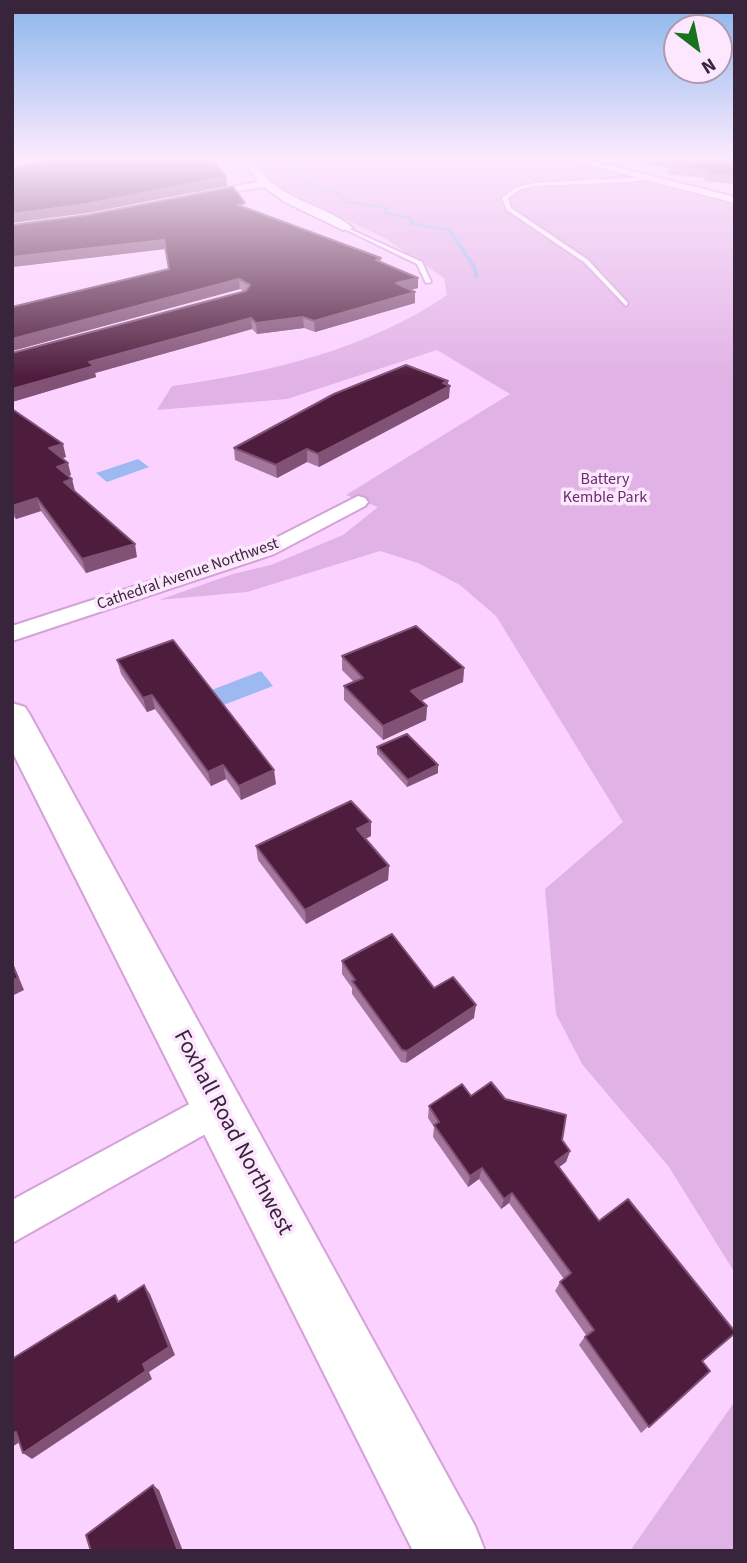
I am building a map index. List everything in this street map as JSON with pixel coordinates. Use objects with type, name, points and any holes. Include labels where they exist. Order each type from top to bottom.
[{"type":"main road","name":"Foxhall Road Northwest","points":[[12,715],[450,1551]]},
{"type":"street","name":"Cathedral Avenue Northwest","points":[[12,634],[267,550],[358,502]]},
{"type":"street","points":[[12,1223],[219,1107]]},
{"type":"lane","points":[[353,231],[421,263],[428,282]]},
{"type":"lane","points":[[541,231],[586,261],[626,304]]},
{"type":"green space","name":"Battery Kemble Park","points":[[369,231],[735,231],[735,1286],[733,1270],[669,1167],[582,1064],[556,1014],[545,889],[623,822],[496,616],[460,585],[418,563],[380,551],[247,592],[159,600],[233,574],[271,565],[343,535],[378,507],[346,495],[510,394],[437,350],[287,399],[157,410],[172,386],[280,366],[350,345],[384,331],[447,295],[444,278]]},
{"type":"green space","points":[[735,1401],[735,1551],[630,1551]]},
{"type":"water","points":[[138,459],[149,467],[107,482],[96,473]]},
{"type":"water","points":[[261,671],[273,686],[221,706],[209,691]]},
{"type":"building","points":[[12,231],[308,231],[381,258],[376,260],[418,278],[396,283],[415,292],[314,321],[303,317],[256,323],[251,318],[89,362],[94,366],[12,389],[12,353],[246,291],[250,285],[239,279],[12,339],[12,307],[169,269],[164,240],[12,257]]},
{"type":"building","points":[[406,365],[448,381],[443,383],[450,386],[318,454],[307,449],[276,465],[234,448],[334,394]]},
{"type":"building","points":[[12,409],[63,444],[49,448],[68,463],[57,467],[72,479],[64,482],[135,544],[82,559],[37,498],[12,506]]},
{"type":"building","points":[[416,626],[464,668],[411,691],[427,706],[383,726],[344,686],[363,678],[342,656]]},
{"type":"building","points":[[173,640],[274,770],[239,786],[223,765],[208,772],[152,695],[143,698],[117,660]]},
{"type":"building","points":[[407,734],[438,765],[408,780],[377,747]]},
{"type":"building","points":[[351,801],[371,822],[357,829],[389,866],[305,910],[256,846]]},
{"type":"building","points":[[392,934],[434,988],[453,977],[476,1005],[407,1051],[402,1050],[352,981],[355,980],[342,961]]},
{"type":"building","points":[[12,964],[18,978],[12,980]]},
{"type":"building","points":[[491,1082],[505,1099],[566,1115],[562,1140],[570,1151],[555,1162],[599,1221],[628,1199],[735,1332],[702,1361],[710,1371],[649,1427],[585,1337],[594,1330],[560,1282],[571,1273],[512,1193],[504,1199],[482,1168],[470,1176],[434,1125],[439,1122],[429,1106],[462,1084],[471,1096]]},
{"type":"building","points":[[144,1285],[169,1347],[143,1364],[146,1371],[23,1453],[16,1432],[12,1434],[12,1359],[115,1295],[118,1302]]},
{"type":"building","points":[[153,1485],[178,1551],[91,1551],[86,1535]]},
{"type":"waterway","points":[[450,231],[474,267],[477,277]]}]
